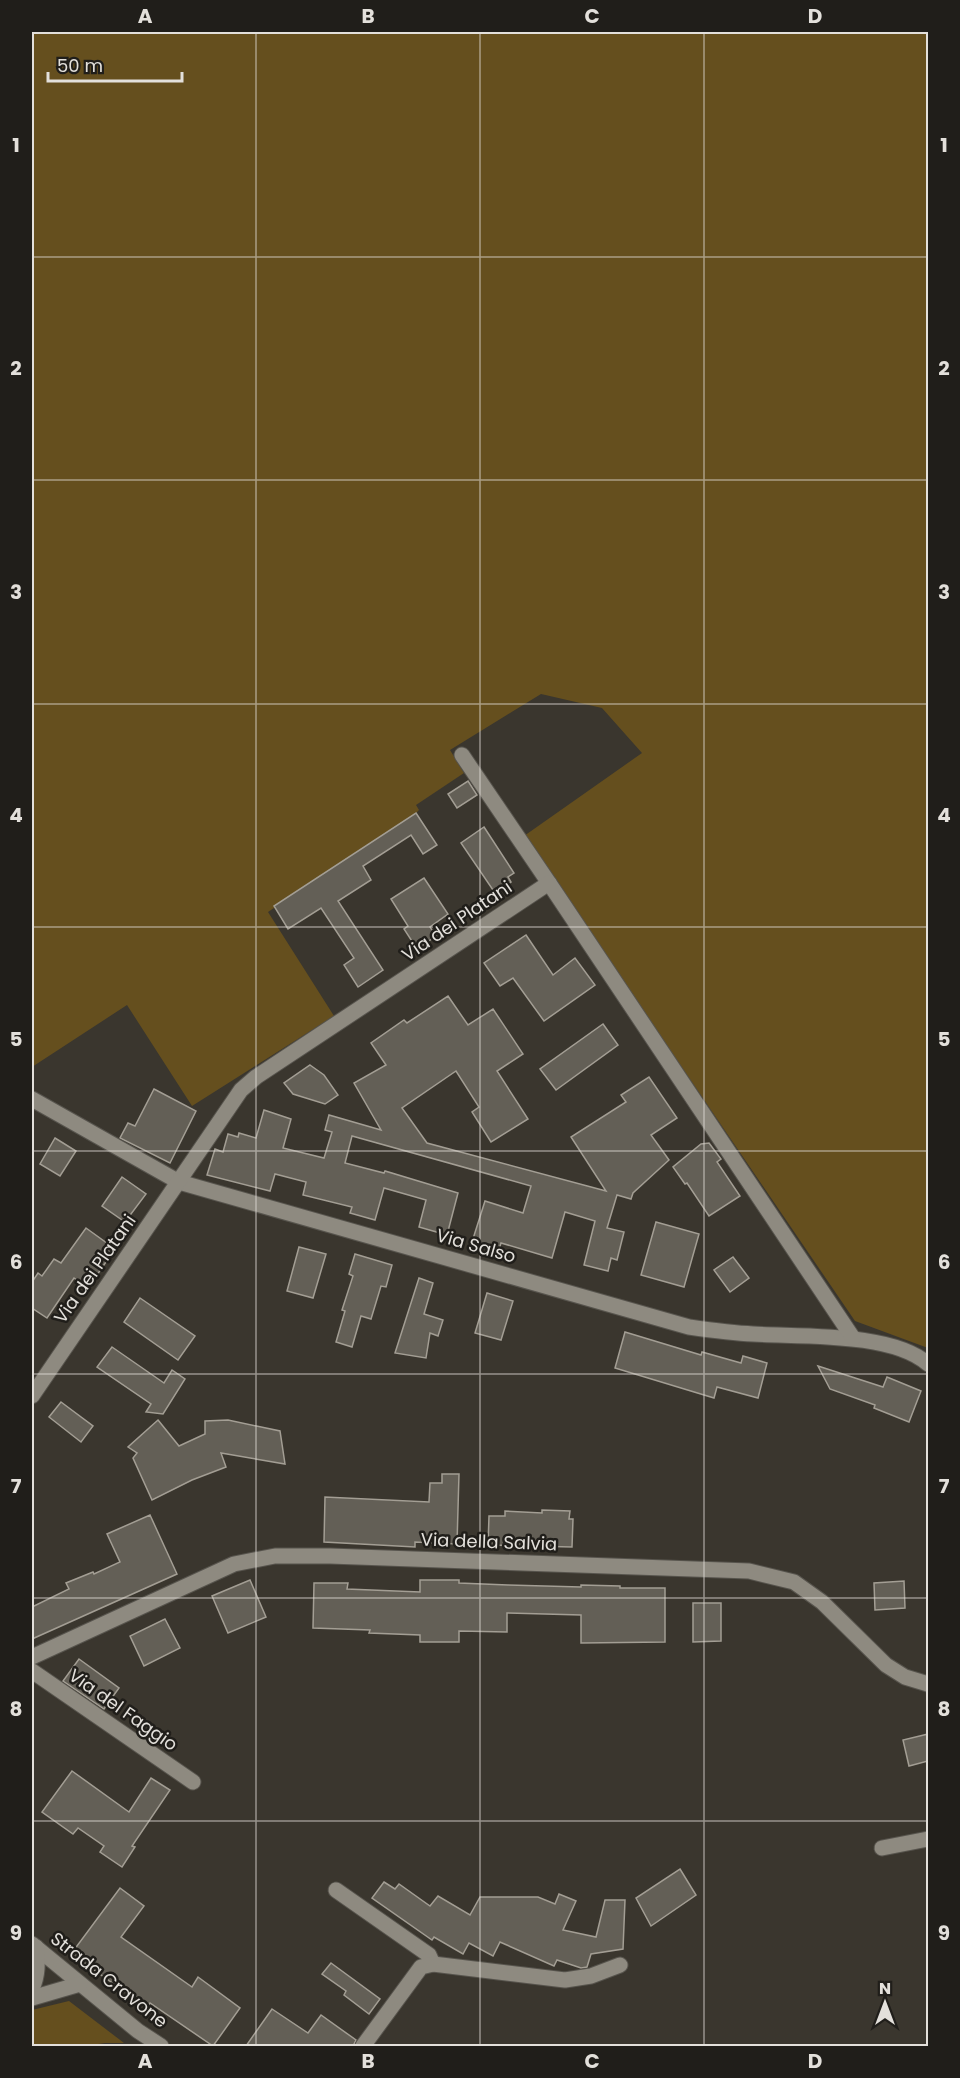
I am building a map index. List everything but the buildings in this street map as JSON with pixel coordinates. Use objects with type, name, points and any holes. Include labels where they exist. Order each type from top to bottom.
[{"type":"street","points":[[462,755],[853,1338]]},
{"type":"street","name":"Via dei Platani","points":[[32,1396],[241,1090],[256,1077],[549,883]]},
{"type":"street","name":"Via Salso","points":[[32,1099],[179,1182],[689,1327],[750,1334],[853,1338],[880,1342],[904,1351],[928,1364]]},
{"type":"street","name":"Via della Salvia","points":[[32,1657],[234,1564],[274,1556],[330,1556],[749,1571],[794,1582],[822,1602],[886,1665],[905,1677],[928,1684]]},
{"type":"street","name":"Via del Faggio","points":[[32,1671],[193,1782]]},
{"type":"street","points":[[882,1848],[928,1839]]},
{"type":"street","points":[[336,1890],[429,1955],[433,1964]]},
{"type":"street","points":[[32,1989],[38,1963],[34,1946]]},
{"type":"street","name":"Strada Cravone","points":[[34,1946],[138,2031],[161,2046]]},
{"type":"street","points":[[363,2046],[421,1968],[433,1964],[565,1980],[591,1976],[620,1965]]},
{"type":"street","points":[[32,1998],[80,1984]]},
{"type":"shaded area","points":[[32,32],[928,32],[928,1348],[855,1321],[524,836],[642,753],[602,708],[541,694],[450,750],[464,773],[416,805],[419,810],[416,813],[268,912],[334,1016],[192,1106],[127,1005],[32,1067]]},
{"type":"shaded area","points":[[69,2001],[124,2043],[32,2046],[32,2010]]}]
